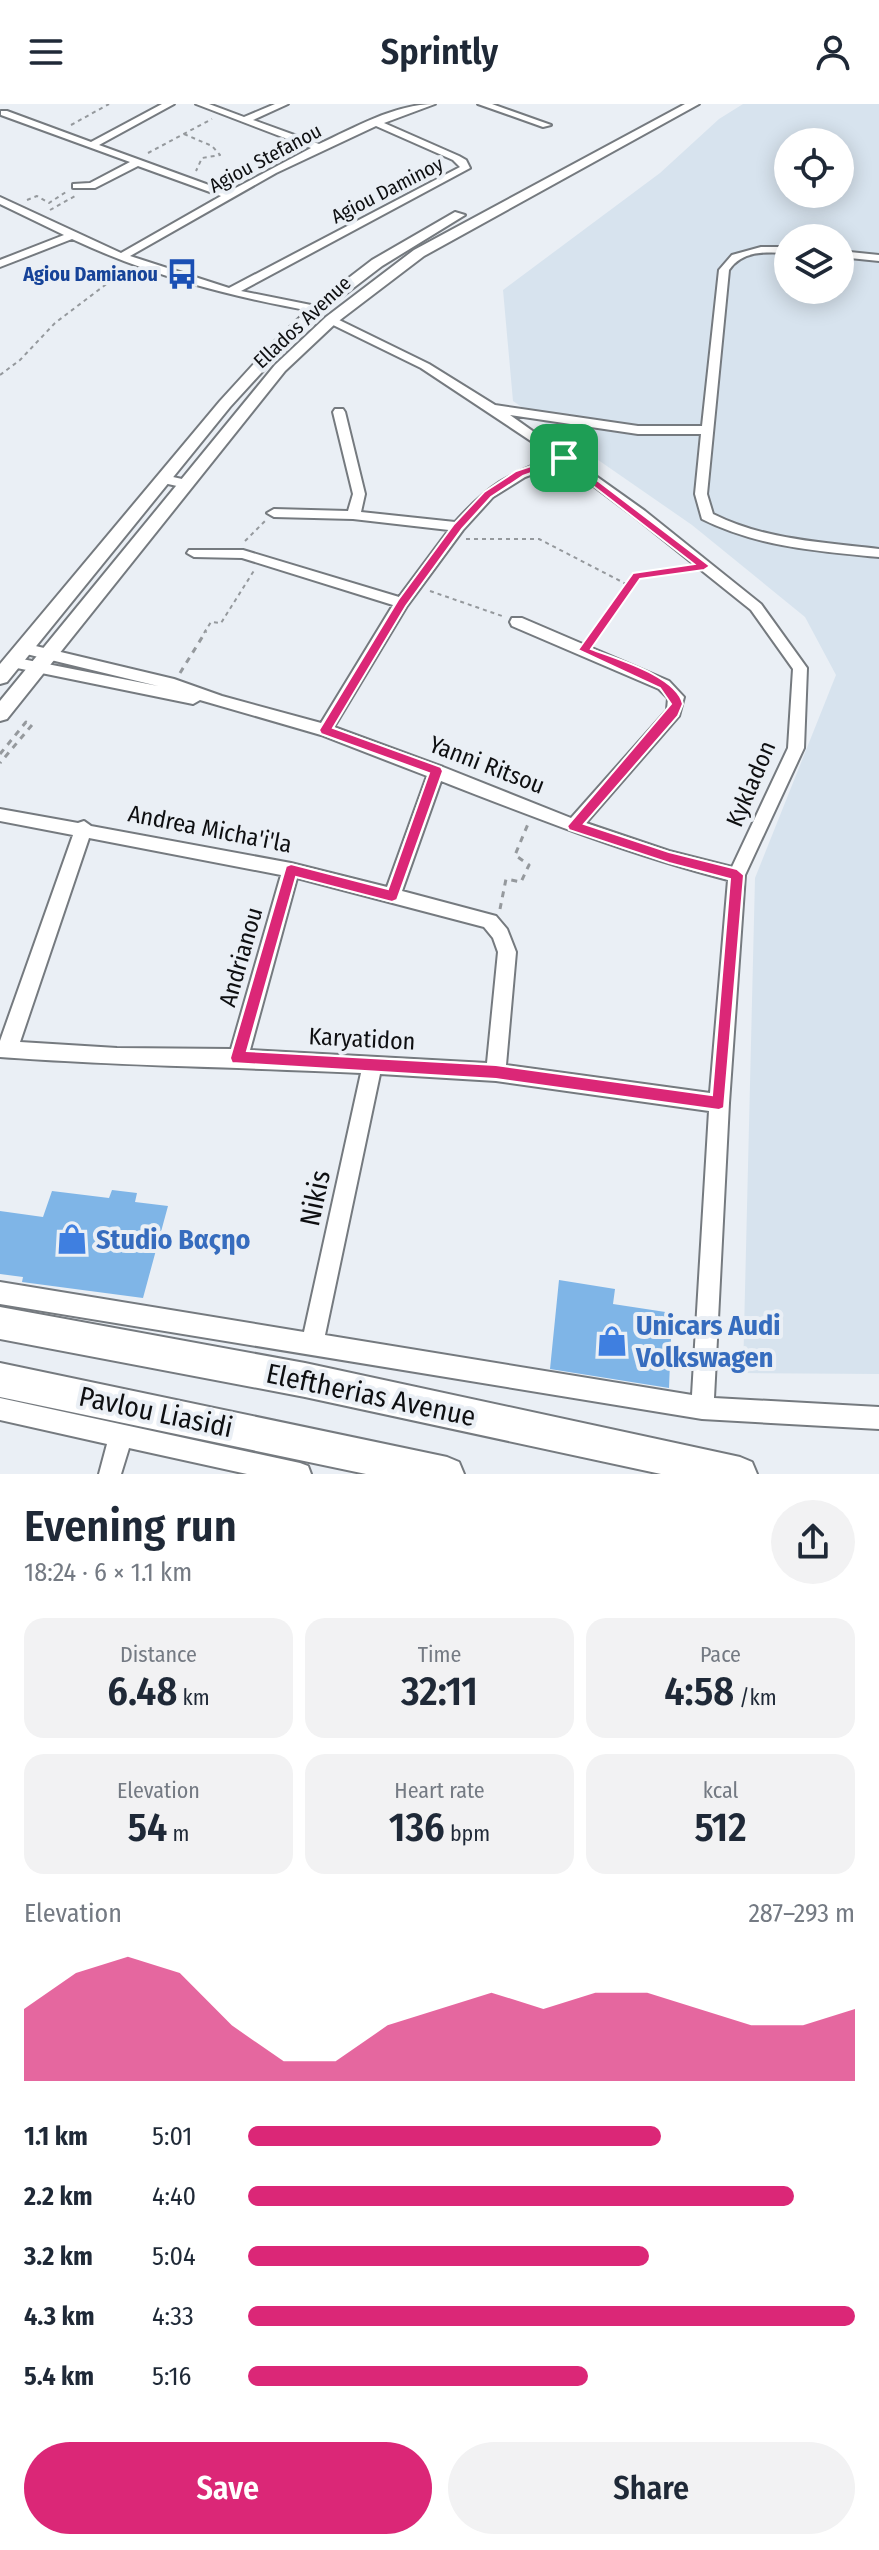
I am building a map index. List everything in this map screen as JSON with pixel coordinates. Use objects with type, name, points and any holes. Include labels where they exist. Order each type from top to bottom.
[{"type":"highway","name":"Eleftherias Avenue","points":[[0,1323],[305,1380],[740,1474]]},
{"type":"highway","points":[[0,1380],[447,1474]]},
{"type":"main road","name":"Ellados Avenue","points":[[12,662],[257,369],[317,309],[421,235],[668,104]]},
{"type":"main road","name":"Ellados Avenue","points":[[0,714],[280,368],[331,320],[419,253],[693,104]]},
{"type":"street","points":[[2,114],[19,104]]},
{"type":"street","points":[[92,145],[169,104]]},
{"type":"street","points":[[201,104],[320,148]]},
{"type":"street","points":[[247,119],[283,104]]},
{"type":"street","name":"Agiou Stefanou","points":[[128,258],[230,196],[320,148],[374,122],[430,104]]},
{"type":"street","points":[[483,104],[546,125]]},
{"type":"street","points":[[2,114],[138,160],[230,196]]},
{"type":"street","name":"Agiou Daminoy","points":[[232,291],[465,168],[463,162],[456,158],[374,122]]},
{"type":"street","points":[[76,186],[92,186],[138,160]]},
{"type":"street","points":[[0,200],[128,258],[232,291],[317,309]]},
{"type":"street","points":[[0,264],[73,235]]},
{"type":"street","points":[[774,251],[749,252],[728,262],[724,270],[701,494],[707,516],[732,530],[771,540],[879,553]]},
{"type":"street","points":[[854,255],[879,258]]},
{"type":"street","name":"Kykladon","points":[[331,320],[425,366],[564,458],[756,607],[800,668],[796,748],[737,875],[719,1103],[702,1408]]},
{"type":"street","points":[[492,409],[512,409],[638,430],[708,430]]},
{"type":"street","points":[[339,412],[359,494],[353,515]]},
{"type":"street","points":[[325,730],[402,603],[454,532],[498,487],[520,474],[564,458]]},
{"type":"street","points":[[164,479],[186,484]]},
{"type":"street","points":[[274,513],[353,515],[454,532]]},
{"type":"street","points":[[194,553],[231,553],[261,559],[402,603]]},
{"type":"street","points":[[517,622],[664,685],[676,697],[674,712],[574,826]]},
{"type":"street","name":"Yanni Ritsou","points":[[44,661],[218,701],[325,730],[574,826],[669,858],[737,875]]},
{"type":"street","name":"Yanni Ritsou","points":[[12,662],[44,661],[174,684],[218,701]]},
{"type":"street","points":[[392,896],[437,771]]},
{"type":"street","name":"Andrea Micha'i'la","points":[[0,815],[84,828],[291,870],[479,917],[497,928]]},
{"type":"street","points":[[4,1049],[84,828]]},
{"type":"street","name":"Andrianou","points":[[238,1058],[291,870]]},
{"type":"street","points":[[496,1072],[507,952],[497,928]]},
{"type":"street","name":"Karyatidon","points":[[4,1049],[117,1057],[238,1058],[496,1072],[719,1103]]},
{"type":"street","name":"Nikis","points":[[313,1342],[372,1067]]},
{"type":"street","points":[[0,1293],[702,1408],[879,1418]]},
{"type":"street","name":"Pavlou Liasidi","points":[[0,1409],[300,1474]]},
{"type":"street","points":[[110,1474],[121,1435]]},
{"type":"path","points":[[56,132],[109,104]]},
{"type":"path","points":[[138,160],[226,112]]},
{"type":"path","points":[[184,134],[212,146],[220,155],[202,158],[199,170],[185,178]]},
{"type":"path","points":[[12,206],[37,196],[49,203],[76,186]]},
{"type":"path","points":[[37,217],[92,186]]},
{"type":"path","points":[[0,375],[20,360],[55,323],[94,291],[120,276],[128,258]]},
{"type":"path","points":[[231,553],[274,513]]},
{"type":"path","points":[[454,532],[486,541],[539,539],[630,586]]},
{"type":"path","points":[[174,684],[211,622],[221,623],[261,559]]},
{"type":"path","points":[[584,650],[637,576],[704,566]]},
{"type":"path","points":[[415,585],[517,622]]},
{"type":"path","points":[[0,754],[26,722],[32,725],[0,763]]},
{"type":"path","points":[[497,928],[506,879],[521,882],[529,865],[515,855],[534,810]]},
{"type":"shaded area","points":[[743,104],[879,104],[879,1374],[743,1373],[755,878],[836,675],[805,617],[692,525],[513,401],[503,290],[660,173],[719,119]]},
{"type":"building","points":[[112,1190],[137,1193],[135,1202],[168,1206],[143,1298],[22,1282],[23,1277],[0,1274],[0,1211],[43,1217],[52,1191],[109,1198]]},
{"type":"building","name":"Unicars Audi Volkswagen","points":[[559,1280],[615,1289],[613,1304],[672,1313],[669,1388],[550,1369]]},
{"type":"place","name":"Agiou Damianou","points":[[182,274]]},
{"type":"place","name":"Studio Βαςηο","points":[[72,1239]]},
{"type":"place","name":"Unicars Audi Volkswagen","points":[[612,1341]]},
{"type":"route","points":[[564,458],[704,566],[637,576],[584,650],[664,685],[672,691],[677,704],[674,712],[574,826],[669,858],[737,875],[719,1103],[496,1072],[238,1058],[291,870],[392,896],[437,771],[325,730],[402,603],[458,527],[488,494],[520,474],[564,458]]}]
